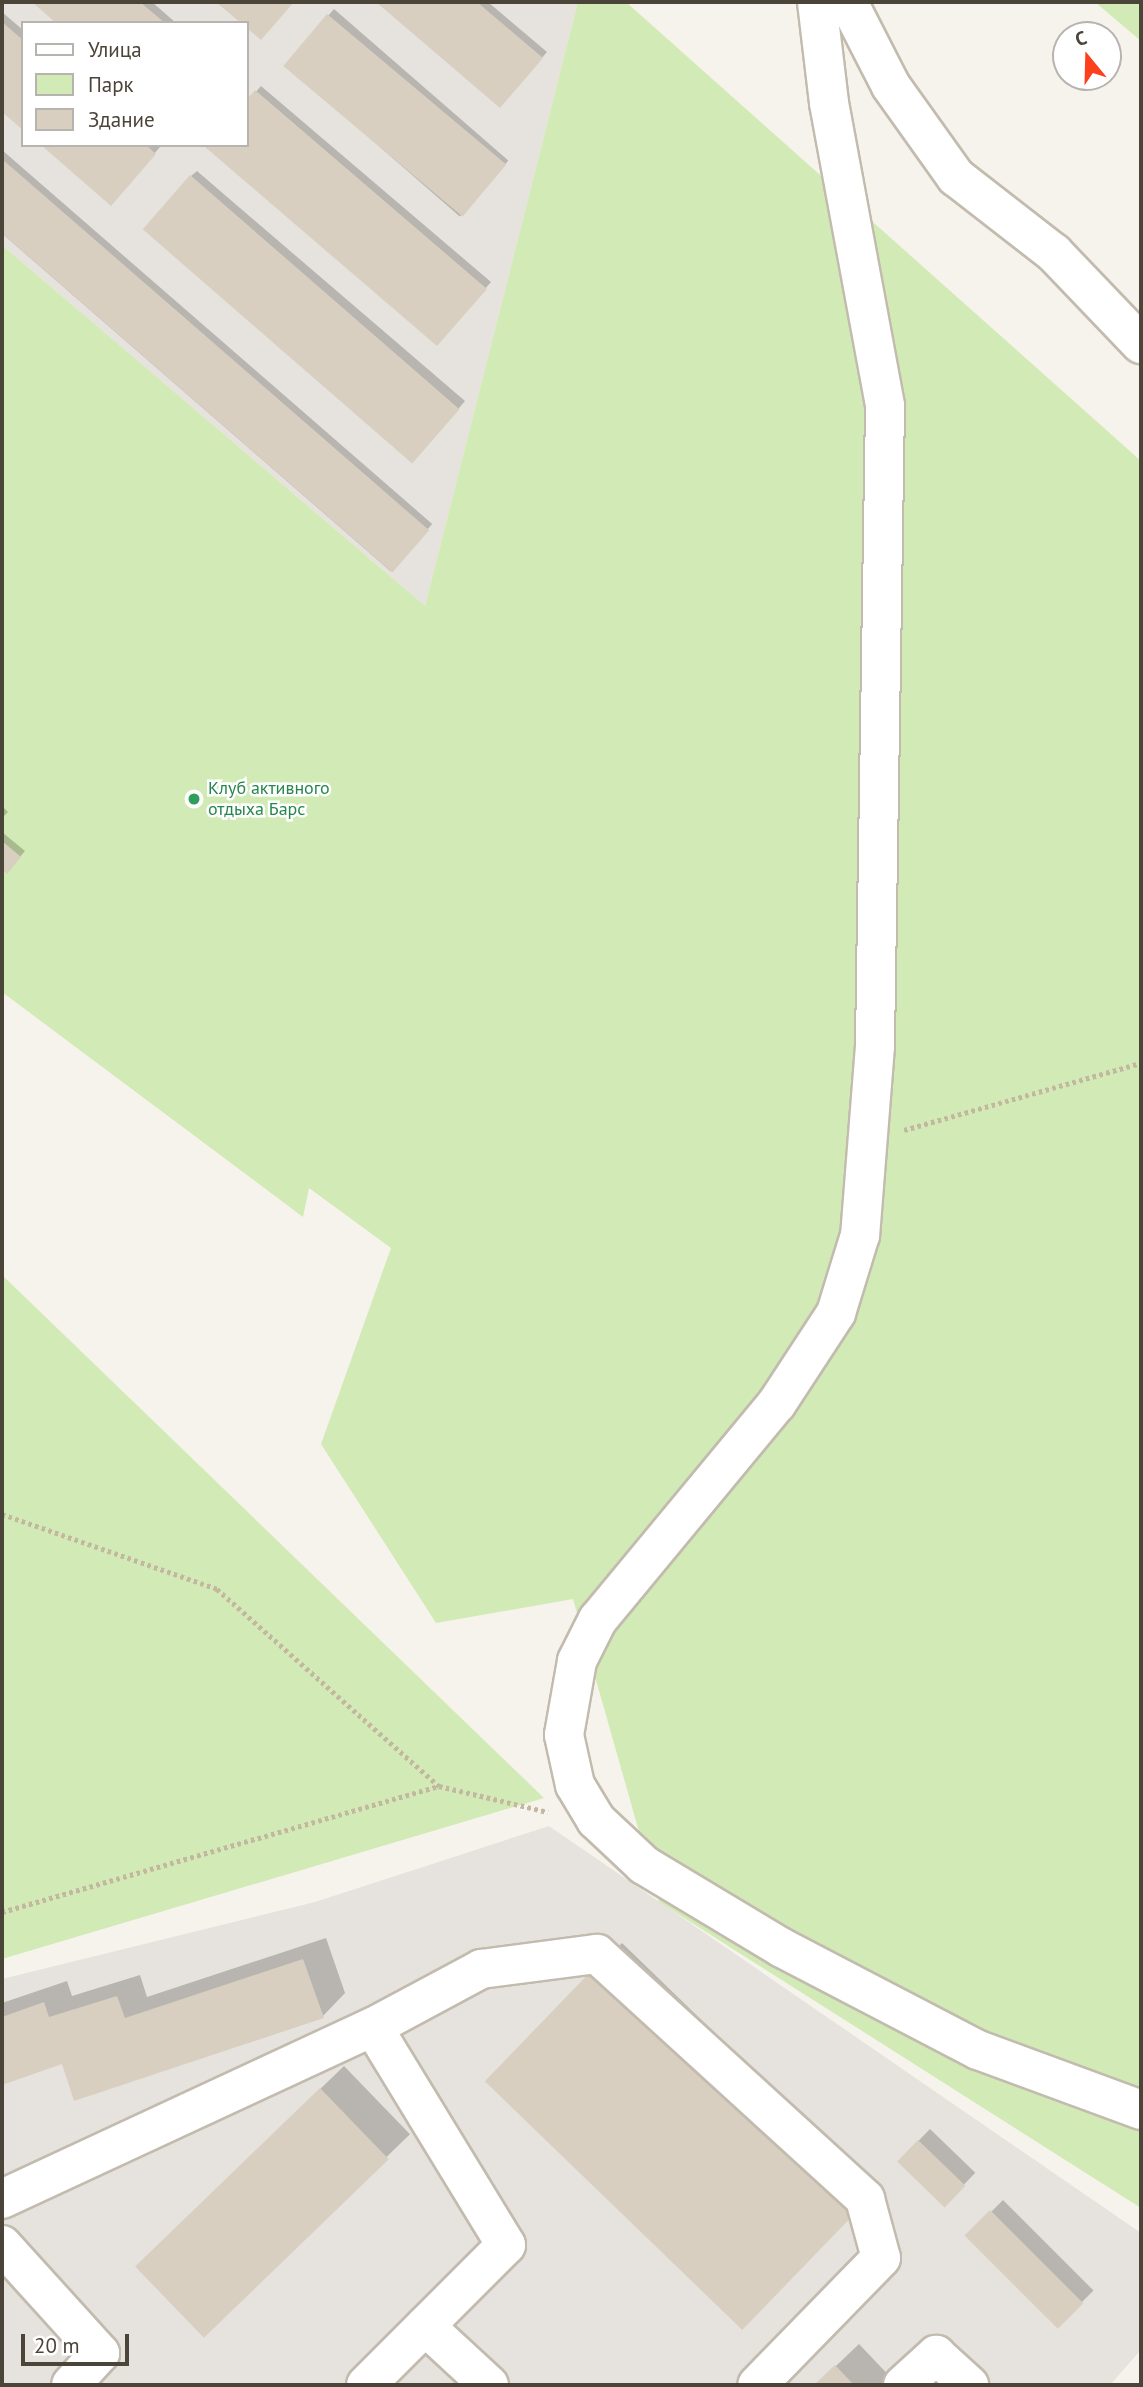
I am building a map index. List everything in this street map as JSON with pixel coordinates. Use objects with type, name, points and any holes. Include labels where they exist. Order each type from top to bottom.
[{"type":"street","points":[[817,2],[829,103],[886,406],[870,1140],[860,1235],[836,1313],[777,1403],[598,1619],[577,1661],[564,1735],[575,1785],[596,1820],[644,1865],[782,1948],[978,2050],[1141,2110]]},
{"type":"street","points":[[848,2],[891,86],[956,177],[1054,253],[1141,344]]},
{"type":"street","points":[[2,2199],[373,2027],[481,1969],[597,1954],[865,2199],[881,2258],[757,2385]]},
{"type":"street","points":[[366,2385],[506,2245],[373,2027]]},
{"type":"street","points":[[2,2245],[100,2353],[71,2385]]},
{"type":"street","points":[[425,2326],[489,2385]]},
{"type":"street","points":[[903,2385],[936,2355],[969,2385]]},
{"type":"path","points":[[870,1140],[1141,1063]]},
{"type":"path","points":[[2,1514],[217,1590],[439,1786]]},
{"type":"path","points":[[2,1912],[439,1786],[596,1820]]},
{"type":"shaded area","points":[[2,2],[578,2],[425,606],[2,245]]},
{"type":"shaded area","points":[[549,1826],[1141,2233],[1139,2352],[1110,2385],[2,2385],[2,1979],[315,1902]]},
{"type":"green space","points":[[578,2],[626,2],[1141,461],[1141,2208],[659,1902],[573,1599],[436,1623],[321,1444],[391,1248],[309,1188],[303,1217],[2,992],[2,245],[425,606]]},
{"type":"green space","points":[[1095,2],[1141,2],[1141,41],[1122,25],[1122,21],[1117,21]]},
{"type":"green space","points":[[2,1275],[544,1798],[2,1959]]},
{"type":"building","points":[[32,2],[140,2],[163,21],[54,21]]},
{"type":"building","points":[[216,2],[294,2],[261,40],[248,29],[248,21],[238,21]]},
{"type":"building","points":[[376,2],[477,2],[543,58],[500,108]]},
{"type":"building","points":[[327,14],[506,164],[463,217],[283,66]]},
{"type":"building","points":[[2,22],[21,38],[21,128],[2,112]]},
{"type":"building","points":[[255,90],[487,289],[437,346],[205,147],[248,147],[248,98]]},
{"type":"building","points":[[43,147],[148,147],[156,154],[111,206]]},
{"type":"building","points":[[2,159],[429,530],[392,573],[2,233]]},
{"type":"building","points":[[190,175],[459,409],[412,464],[143,229]]},
{"type":"building","points":[[2,841],[21,857],[7,874],[2,870]]},
{"type":"building","points":[[303,1959],[324,2018],[74,2101],[62,2064],[2,2085],[2,2017],[44,2002],[49,2017],[117,1996],[125,2018]]},
{"type":"building","points":[[598,1964],[856,2213],[742,2330],[485,2081]]},
{"type":"building","points":[[320,2088],[389,2159],[204,2338],[135,2267]]},
{"type":"building","points":[[918,2140],[965,2186],[945,2207],[897,2162]]},
{"type":"building","points":[[990,2210],[1083,2303],[1058,2329],[965,2235]]},
{"type":"building","points":[[835,2365],[854,2385],[814,2385]]},
{"type":"place","name":"Клуб активного отдыха Барс","points":[[194,799]]}]
